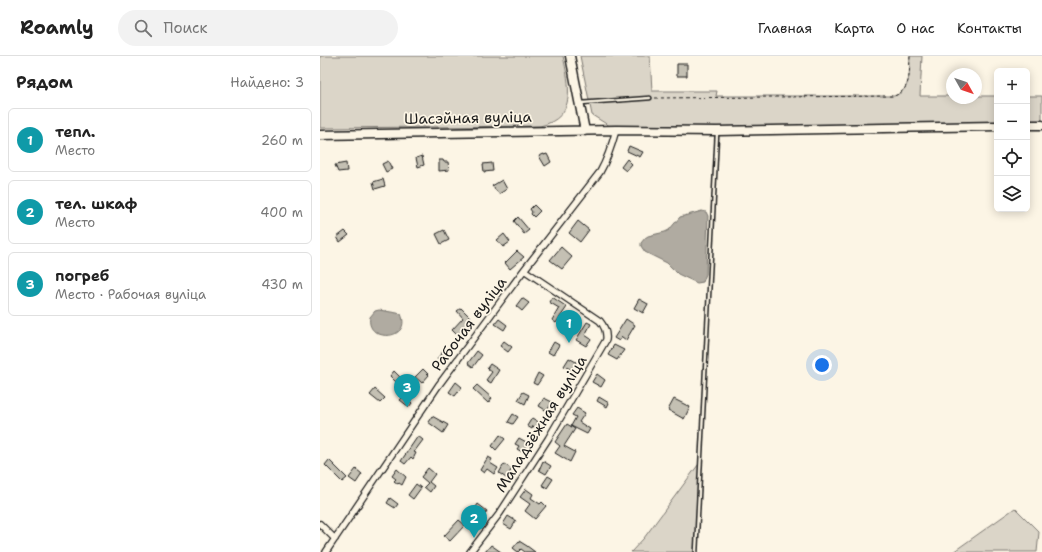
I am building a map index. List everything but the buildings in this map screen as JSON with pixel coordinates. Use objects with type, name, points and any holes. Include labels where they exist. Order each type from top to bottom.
[{"type":"main road","points":[[570,56],[584,131]]},
{"type":"main road","points":[[1030,125],[1042,125]]},
{"type":"main road","name":"Шасэйная вуліца","points":[[320,135],[994,126]]},
{"type":"street","name":"Рабочая вуліца","points":[[326,552],[438,386],[524,270],[600,172],[608,157],[616,130]]},
{"type":"street","name":"Маладзёжная вуліца","points":[[470,552],[500,513],[548,439],[606,340],[604,326],[600,321],[524,270]]},
{"type":"street","points":[[320,524],[335,539]]},
{"type":"lane","points":[[580,104],[650,98]]},
{"type":"lane","points":[[696,552],[717,130]]},
{"type":"path","points":[[650,98],[894,96],[900,93],[908,84],[910,56]]},
{"type":"shaded area","points":[[320,56],[563,56],[567,77],[568,98],[566,107],[560,115],[552,122],[540,126],[320,128]]},
{"type":"shaded area","points":[[580,56],[650,56],[652,91],[717,91],[716,96],[894,96],[900,93],[907,85],[910,56],[922,56],[920,96],[946,96],[946,104],[982,104],[982,96],[994,96],[994,126],[616,130],[592,115]]},
{"type":"shaded area","points":[[1030,96],[1042,96],[1042,125],[1030,125]]},
{"type":"shaded area","points":[[702,211],[706,212],[708,216],[706,274],[703,282],[697,283],[678,274],[667,263],[645,252],[641,246],[641,243],[648,236],[669,230],[680,217]]},
{"type":"shaded area","points":[[379,310],[401,314],[403,323],[401,330],[395,334],[388,335],[381,335],[374,331],[370,325],[370,317],[375,311]]},
{"type":"shaded area","points":[[701,461],[696,552],[631,552],[644,538]]},
{"type":"shaded area","points":[[1015,508],[1039,532],[1037,552],[953,552]]},
{"type":"place","name":"тепл.","points":[[569,343]]},
{"type":"place","name":"погреб","points":[[407,407]]},
{"type":"place","name":"тел. шкаф","points":[[474,538]]}]
